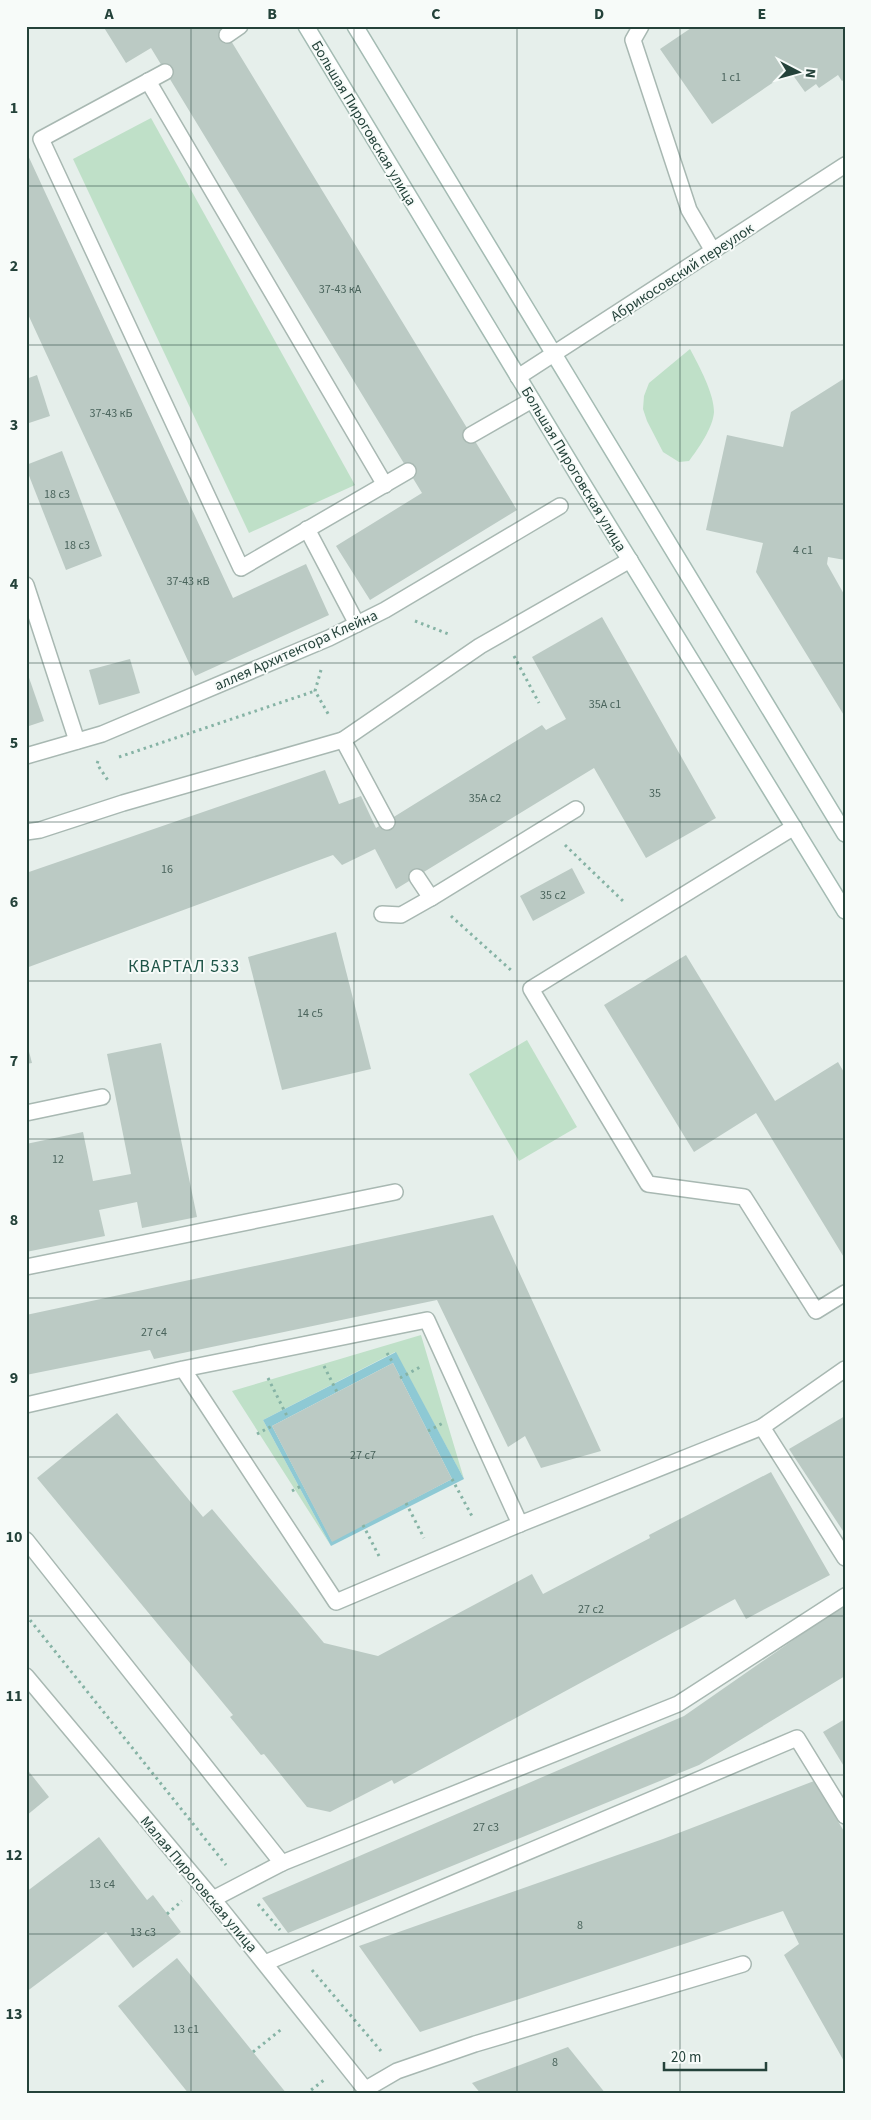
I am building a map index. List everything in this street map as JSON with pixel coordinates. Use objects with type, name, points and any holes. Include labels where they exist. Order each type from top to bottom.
[{"type":"main road","points":[[227,34],[240,26]]},
{"type":"main road","name":"Большая Пироговская улица","points":[[306,26],[518,378],[845,911]]},
{"type":"main road","points":[[355,26],[552,354],[845,834]]},
{"type":"main road","points":[[641,26],[633,40],[689,210],[713,251]]},
{"type":"main road","points":[[165,72],[41,139],[241,568],[408,471]]},
{"type":"main road","points":[[148,81],[385,485]]},
{"type":"main road","name":"Абрикосовский переулок","points":[[518,378],[552,354],[612,318],[845,165]]},
{"type":"main road","points":[[471,435],[532,400]]},
{"type":"main road","name":"аллея Архитектора Клейна","points":[[26,756],[102,734],[329,638],[385,610],[560,506]]},
{"type":"main road","points":[[307,530],[357,624]]},
{"type":"main road","points":[[26,832],[40,830],[123,803],[343,740],[480,646],[630,560]]},
{"type":"main road","points":[[26,585],[77,742]]},
{"type":"main road","points":[[343,740],[387,822]]},
{"type":"main road","points":[[382,914],[401,915],[576,809]]},
{"type":"main road","points":[[794,827],[531,988],[648,1184],[744,1197],[816,1311],[845,1293]]},
{"type":"main road","points":[[417,876],[431,898]]},
{"type":"main road","points":[[26,1113],[102,1097]]},
{"type":"main road","points":[[26,1267],[395,1192]]},
{"type":"main road","points":[[26,1405],[183,1369],[427,1320],[520,1524]]},
{"type":"main road","points":[[183,1369],[336,1602],[520,1524],[762,1428],[845,1369]]},
{"type":"main road","points":[[762,1428],[845,1558]]},
{"type":"main road","points":[[26,1540],[282,1863]]},
{"type":"main road","points":[[214,1899],[282,1863],[678,1704],[845,1596]]},
{"type":"main road","name":"Малая Пироговская улица","points":[[26,1676],[214,1899],[367,2092]]},
{"type":"main road","points":[[265,1964],[797,1738],[845,1816]]},
{"type":"main road","points":[[367,2092],[397,2071],[475,2044],[743,1964]]},
{"type":"path","points":[[385,610],[480,646]]},
{"type":"path","points":[[502,633],[539,703]]},
{"type":"path","points":[[329,638],[315,691],[343,740]]},
{"type":"path","points":[[115,758],[315,691]]},
{"type":"path","points":[[88,766],[106,761]]},
{"type":"path","points":[[547,827],[642,920]]},
{"type":"path","points":[[431,898],[531,988]]},
{"type":"path","points":[[400,1378],[429,1362]]},
{"type":"path","points":[[323,1364],[337,1392]]},
{"type":"path","points":[[269,1380],[288,1418]]},
{"type":"path","points":[[428,1431],[447,1421]]},
{"type":"path","points":[[258,1433],[272,1426]]},
{"type":"path","points":[[452,1479],[484,1539]]},
{"type":"path","points":[[295,1490],[303,1485]]},
{"type":"path","points":[[407,1505],[436,1560]]},
{"type":"path","points":[[26,1615],[242,1884],[397,2071]]},
{"type":"path","points":[[167,1914],[183,1900]]},
{"type":"path","points":[[253,2052],[282,2028]]},
{"type":"path","points":[[306,2094],[324,2080]]},
{"type":"green space","points":[[151,118],[355,485],[249,533],[73,159]]},
{"type":"green space","points":[[690,349],[709,388],[714,412],[708,431],[697,451],[689,461],[679,462],[663,452],[647,421],[643,409],[644,396],[649,383]]},
{"type":"green space","points":[[527,1040],[577,1127],[519,1161],[469,1074]]},
{"type":"green space","points":[[421,1335],[464,1479],[395,1352],[263,1420],[331,1546],[232,1391]]},
{"type":"water","points":[[396,1352],[464,1479],[331,1546],[263,1420]],"holes":[[[393,1363],[452,1479],[332,1541],[272,1426]]]},
{"type":"building","points":[[103,26],[222,26],[517,510],[370,600],[336,546],[422,493],[151,48],[126,63]]},
{"type":"building","points":[[694,26],[845,26],[845,79],[842,81],[838,75],[819,88],[816,84],[805,92],[790,71],[712,124],[660,49]]},
{"type":"building","points":[[26,151],[233,598],[306,564],[329,615],[195,676],[26,310]]},
{"type":"building","points":[[37,375],[50,416],[26,424],[26,379]]},
{"type":"building","points":[[845,378],[845,560],[828,557],[827,564],[845,596],[845,717],[756,572],[763,543],[706,530],[727,435],[783,447],[791,412]]},
{"type":"building","points":[[62,451],[102,556],[66,570],[26,468],[26,465]]},
{"type":"building","points":[[602,617],[716,818],[646,858],[594,768],[396,889],[375,849],[342,865],[333,855],[26,968],[26,873],[325,770],[339,804],[361,796],[376,828],[542,725],[546,730],[566,719],[532,657]]},
{"type":"building","points":[[130,659],[140,693],[99,705],[89,670]]},
{"type":"building","points":[[26,669],[44,721],[26,727]]},
{"type":"building","points":[[572,868],[585,893],[533,921],[520,896]]},
{"type":"building","points":[[336,932],[371,1069],[282,1090],[248,957]]},
{"type":"building","points":[[686,955],[775,1101],[838,1062],[845,1074],[845,1259],[756,1113],[694,1152],[604,1005]]},
{"type":"building","points":[[26,1040],[32,1063],[26,1064]]},
{"type":"building","points":[[161,1043],[197,1217],[142,1228],[137,1202],[99,1210],[105,1236],[26,1252],[26,1144],[83,1132],[93,1181],[131,1174],[107,1054]]},
{"type":"building","points":[[493,1215],[601,1451],[541,1468],[525,1436],[508,1447],[437,1300],[154,1359],[150,1350],[26,1375],[26,1315]]},
{"type":"building","points":[[393,1363],[452,1479],[332,1542],[272,1426]]},
{"type":"building","points":[[117,1413],[203,1517],[212,1509],[324,1643],[378,1656],[532,1574],[543,1594],[650,1538],[649,1535],[771,1472],[830,1575],[746,1619],[735,1599],[394,1784],[392,1780],[330,1812],[307,1807],[264,1754],[261,1755],[230,1717],[233,1715],[37,1478]]},
{"type":"building","points":[[845,1416],[845,1534],[789,1449]]},
{"type":"building","points":[[845,1604],[845,1676],[699,1765],[288,1933],[262,1898],[684,1716]]},
{"type":"building","points":[[845,1719],[845,1768],[823,1732]]},
{"type":"building","points":[[26,1768],[49,1797],[26,1816]]},
{"type":"building","points":[[814,1781],[845,1833],[845,2063],[784,1955],[799,1944],[783,1911],[420,2032],[359,1946],[663,1839]]},
{"type":"building","points":[[99,1837],[147,1900],[153,1895],[181,1932],[133,1968],[106,1932],[26,1992],[26,1892]]},
{"type":"building","points":[[177,1958],[287,2094],[189,2094],[118,2006]]},
{"type":"building","points":[[568,2047],[606,2094],[481,2094],[472,2083]]},
{"type":"district","name":"КВАРТАЛ 533","points":[[184,966]]}]
